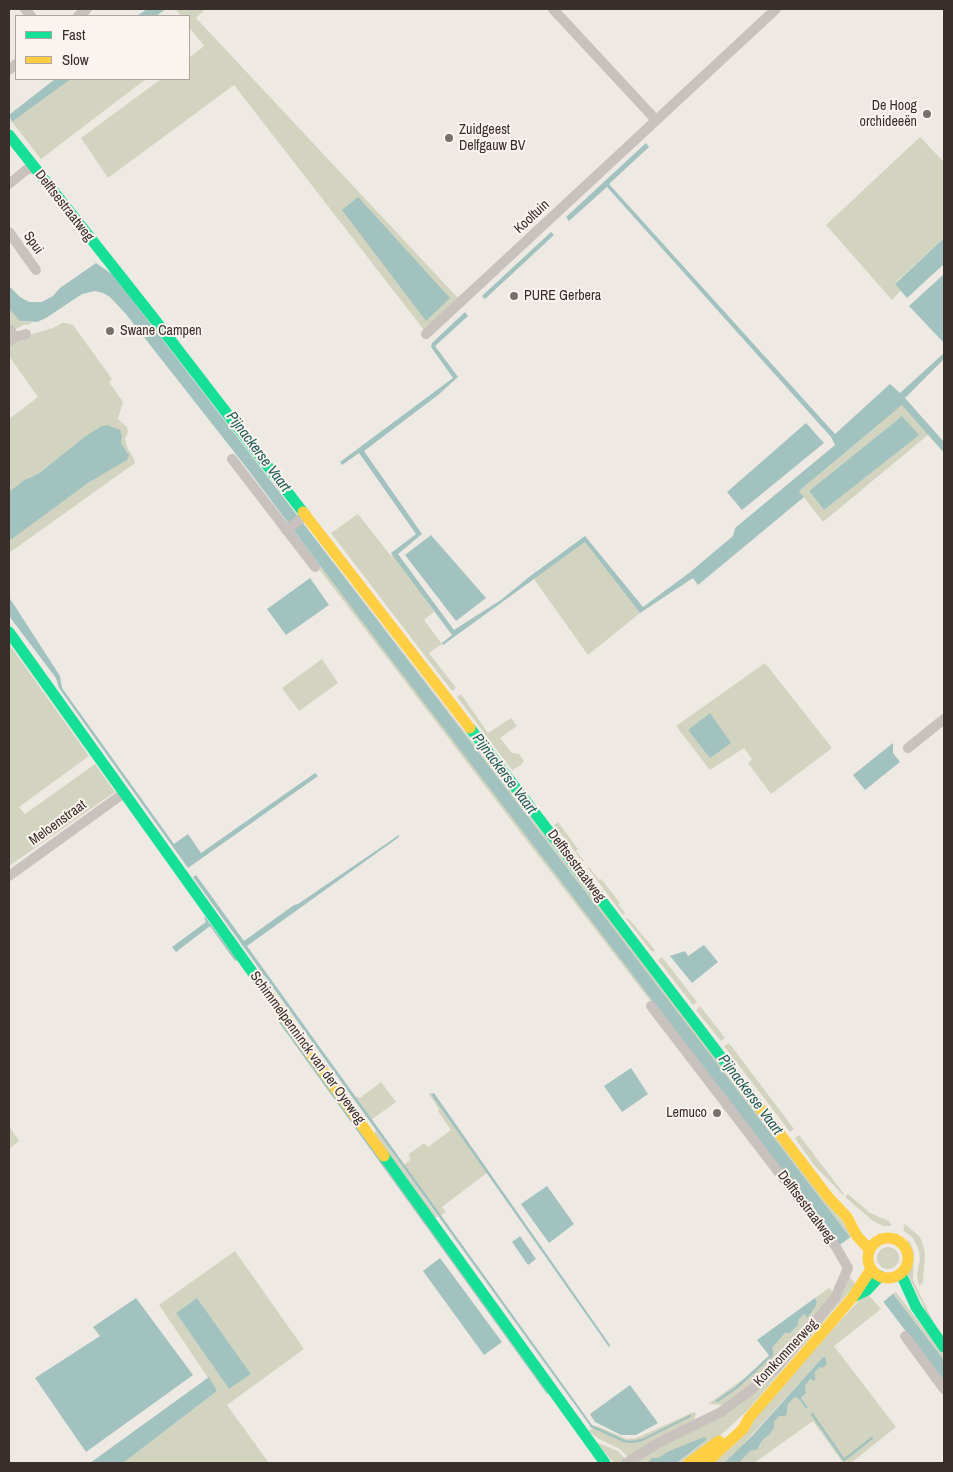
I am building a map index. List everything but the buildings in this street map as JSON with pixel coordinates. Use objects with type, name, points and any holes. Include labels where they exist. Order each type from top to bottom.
[{"type":"street","points":[[553,9],[656,120]]},
{"type":"street","name":"Kooltuin","points":[[426,334],[776,9]]},
{"type":"street","name":"Delftsestraatweg","points":[[9,135],[152,316],[829,1198],[847,1217],[857,1236],[872,1249]]},
{"type":"street","points":[[9,184],[26,170],[34,167]]},
{"type":"street","name":"Spui","points":[[9,232],[36,270]]},
{"type":"street","points":[[11,335],[26,334]]},
{"type":"street","points":[[232,459],[288,529],[315,567]]},
{"type":"street","points":[[288,529],[304,516]]},
{"type":"street","name":"Schimmelpenninck van der Oyeweg","points":[[9,632],[605,1463]]},
{"type":"street","points":[[908,748],[944,719]]},
{"type":"street","name":"Meloenstraat","points":[[9,876],[124,793]]},
{"type":"street","name":"Delftsestraatweg","points":[[651,1006],[826,1233],[848,1268]]},
{"type":"street","points":[[885,1275],[907,1265],[908,1260],[904,1245],[890,1238],[872,1249],[885,1275],[910,1291],[916,1307],[944,1347]]},
{"type":"street","name":"Komkommerweg","points":[[626,1463],[658,1443],[720,1412],[750,1391],[776,1368],[836,1298],[848,1268]]},
{"type":"street","name":"Komkommerweg","points":[[706,1463],[743,1429],[749,1418],[866,1283],[885,1275]]},
{"type":"street","points":[[905,1336],[944,1389]]},
{"type":"street","name":"Komkommerweg","points":[[689,1463],[712,1447],[737,1424],[749,1418]]},
{"type":"green space","points":[[175,9],[205,9],[196,18],[459,299],[424,330],[234,85],[108,178],[81,138],[160,80],[190,80],[190,57],[204,46],[190,28],[190,15],[180,15]]},
{"type":"green space","points":[[70,80],[145,80],[41,159],[12,122]]},
{"type":"green space","points":[[920,137],[944,162],[944,238],[895,283],[901,290],[892,300],[826,225]]},
{"type":"green space","points":[[9,309],[22,322],[31,322],[31,324],[23,325],[13,331],[9,325]]},
{"type":"green space","points":[[62,323],[73,325],[112,379],[109,382],[123,402],[118,419],[127,427],[128,432],[125,439],[135,463],[9,553],[9,541],[13,537],[88,483],[123,462],[128,453],[121,443],[122,436],[100,427],[38,474],[24,480],[9,492],[9,419],[38,397],[9,356],[9,344],[16,339],[53,328]]},
{"type":"green space","points":[[902,405],[929,434],[823,522],[799,491]],"holes":[[[902,416],[918,435],[824,510],[809,491]]]},
{"type":"green space","points":[[358,514],[391,556],[395,553],[434,612],[424,620],[442,644],[429,653],[456,688],[452,691],[331,533]]},
{"type":"green space","points":[[302,521],[854,1236],[851,1239],[849,1236]]},
{"type":"green space","points":[[292,528],[665,1016],[841,1227],[662,1016],[290,531]]},
{"type":"green space","points":[[585,542],[640,613],[588,655],[534,579]]},
{"type":"green space","points":[[9,644],[89,756],[19,807],[25,814],[95,764],[115,792],[9,866]]},
{"type":"green space","points":[[322,659],[338,683],[299,711],[282,688]]},
{"type":"green space","points":[[765,663],[832,748],[771,794],[748,763],[752,759],[744,748],[710,770],[676,726]]},
{"type":"green space","points":[[461,694],[488,733],[511,718],[517,726],[500,738],[512,753],[519,754],[524,761],[521,765],[512,770],[457,697]]},
{"type":"green space","points":[[558,822],[578,849],[576,851],[583,862],[554,825]]},
{"type":"green space","points":[[588,868],[620,903],[618,904],[625,913],[623,915]]},
{"type":"green space","points":[[628,918],[655,950],[652,952],[626,919]]},
{"type":"green space","points":[[662,957],[697,1002],[693,1005],[658,960]]},
{"type":"green space","points":[[700,1006],[725,1038],[721,1041],[696,1010]]},
{"type":"green space","points":[[729,1043],[794,1129],[790,1132],[724,1046]]},
{"type":"green space","points":[[381,1082],[396,1102],[371,1120],[354,1096],[360,1098]]},
{"type":"green space","points":[[430,1092],[488,1172],[442,1207],[446,1212],[440,1216],[404,1165],[410,1160],[409,1154],[424,1143],[428,1147],[451,1130],[438,1111],[439,1109],[429,1094]]},
{"type":"green space","points":[[9,1126],[19,1141],[9,1149]]},
{"type":"green space","points":[[376,1130],[438,1217],[434,1217],[374,1135]]},
{"type":"green space","points":[[799,1135],[843,1195],[814,1165],[795,1138]]},
{"type":"green space","points":[[848,1194],[870,1213],[889,1221],[892,1226],[883,1226],[873,1221],[845,1197]]},
{"type":"green space","points":[[905,1224],[920,1237],[923,1245],[925,1254],[923,1282],[919,1286],[917,1274],[920,1259],[919,1250],[913,1238],[903,1230]]},
{"type":"green space","points":[[909,1240],[914,1252],[913,1280],[933,1321],[932,1323],[907,1273],[911,1263],[910,1251],[906,1243]]},
{"type":"green space","points":[[888,1247],[896,1250],[899,1258],[896,1266],[888,1269],[880,1266],[877,1258],[880,1250]]},
{"type":"green space","points":[[235,1251],[304,1349],[227,1405],[269,1463],[123,1463],[217,1391],[159,1305]],"holes":[[[197,1298],[251,1374],[229,1389],[176,1313]]]},
{"type":"green space","points":[[849,1276],[856,1284],[748,1410],[722,1434],[685,1463],[632,1463],[646,1453],[743,1401]]},
{"type":"green space","points":[[829,1288],[834,1293],[829,1301],[762,1377],[725,1405],[708,1404],[746,1377],[769,1355],[771,1358],[772,1348],[785,1333],[790,1333],[798,1325],[799,1319],[804,1314],[806,1317],[817,1300],[815,1298]]},
{"type":"green space","points":[[896,1292],[944,1355],[944,1360],[893,1293]]},
{"type":"green space","points":[[867,1293],[881,1309],[834,1346],[896,1427],[851,1463],[843,1463],[813,1421],[754,1463],[739,1463],[750,1451],[760,1447],[762,1441],[774,1428],[774,1422],[779,1415],[787,1414],[788,1404],[795,1397],[806,1408],[808,1407],[801,1398],[805,1394],[805,1386],[810,1379],[815,1381],[815,1372],[820,1367],[823,1368],[824,1356],[736,1452],[724,1463],[710,1463],[852,1308]]},
{"type":"green space","points":[[694,1412],[696,1414],[694,1420],[628,1457],[620,1449],[599,1439],[588,1431],[597,1426],[627,1439],[636,1438]]},
{"type":"green space","points":[[596,1442],[618,1451],[625,1459],[618,1463],[613,1462]]},
{"type":"water","points":[[147,9],[166,9],[157,15],[138,15]]},
{"type":"water","points":[[54,80],[70,80],[12,122],[9,115]]},
{"type":"water","points":[[646,143],[649,147],[609,184],[835,434],[890,384],[900,393],[944,353],[944,359],[905,398],[944,442],[944,453],[902,405],[799,491],[804,497],[698,585],[693,578],[640,613],[585,542],[443,645],[442,643],[452,635],[391,553],[416,534],[359,453],[342,465],[340,462],[453,378],[431,347],[432,343],[465,312],[468,316],[435,346],[458,377],[438,395],[364,451],[422,534],[398,554],[454,630],[501,600],[585,536],[643,607],[689,573],[733,536],[735,528],[835,445],[831,437],[607,187],[569,221],[566,217]]},
{"type":"water","points":[[358,197],[450,298],[426,321],[342,210]]},
{"type":"water","points":[[551,232],[554,235],[485,299],[482,296]]},
{"type":"water","points":[[944,238],[944,264],[907,298],[895,284]]},
{"type":"water","points":[[96,263],[113,275],[120,284],[944,1360],[944,1381],[386,653],[246,467],[125,313],[110,297],[95,291],[82,294],[37,322],[20,321],[9,309],[9,286],[20,297],[29,302],[42,302],[53,296],[60,288]]},
{"type":"water","points":[[944,274],[944,343],[909,306]]},
{"type":"water","points":[[902,416],[919,435],[824,510],[809,491]]},
{"type":"water","points":[[806,423],[824,443],[742,510],[727,492]]},
{"type":"water","points":[[107,425],[120,430],[122,436],[121,443],[129,455],[127,460],[88,483],[9,541],[9,492],[24,480],[38,474],[83,438],[100,427]]},
{"type":"water","points":[[431,535],[486,598],[456,621],[405,555]]},
{"type":"water","points":[[310,578],[329,605],[286,635],[267,609]]},
{"type":"water","points":[[9,597],[60,676],[62,688],[174,844],[188,834],[201,853],[315,773],[318,776],[188,868],[59,688],[56,678],[9,616]]},
{"type":"water","points":[[710,713],[731,743],[710,758],[688,730]]},
{"type":"water","points":[[893,743],[893,753],[900,762],[865,790],[853,775]]},
{"type":"water","points":[[399,835],[399,837],[247,946],[592,1425],[591,1427],[193,877],[196,875],[244,941]]},
{"type":"water","points":[[205,917],[237,960],[235,961],[210,926],[176,952],[172,947],[206,922]]},
{"type":"water","points":[[704,945],[718,962],[692,983],[670,956],[685,951],[688,956]]},
{"type":"water","points":[[280,1020],[548,1393],[547,1394],[278,1021]]},
{"type":"water","points":[[631,1068],[648,1094],[622,1112],[604,1086]]},
{"type":"water","points":[[434,1093],[610,1345],[609,1347],[431,1094]]},
{"type":"water","points":[[547,1186],[574,1224],[549,1243],[521,1204]]},
{"type":"water","points":[[520,1236],[536,1259],[528,1265],[512,1242]]},
{"type":"water","points":[[440,1258],[502,1342],[484,1355],[423,1271]]},
{"type":"water","points":[[136,1298],[193,1375],[86,1452],[35,1378],[100,1336],[93,1327]]},
{"type":"water","points":[[197,1298],[251,1374],[229,1389],[176,1313]]},
{"type":"water","points":[[815,1298],[817,1301],[815,1307],[807,1318],[804,1314],[799,1319],[798,1325],[790,1333],[785,1333],[772,1348],[774,1354],[771,1358],[757,1340]]},
{"type":"water","points":[[825,1357],[827,1364],[815,1372],[815,1381],[810,1379],[805,1386],[806,1393],[801,1398],[808,1407],[806,1409],[800,1400],[795,1397],[788,1404],[787,1414],[779,1416],[774,1422],[774,1428],[762,1441],[758,1449],[750,1451],[739,1463],[724,1463],[752,1436]]},
{"type":"water","points":[[209,1377],[217,1391],[123,1463],[90,1463]]},
{"type":"water","points":[[630,1385],[658,1423],[636,1435],[621,1435],[595,1422],[590,1414]]},
{"type":"water","points":[[704,1437],[707,1438],[705,1441],[676,1463],[648,1463],[652,1458],[658,1458],[667,1452]]},
{"type":"pier","points":[[852,1236],[895,1292],[882,1303],[838,1246]]},
{"type":"waterway","points":[[717,1401],[736,1388],[771,1356]]},
{"type":"waterway","points":[[812,1414],[844,1460],[872,1438]]},
{"type":"waterway","points":[[591,1426],[624,1441],[631,1442],[642,1440],[690,1416]]},
{"type":"traffic: fast","points":[[9,135],[303,512]]},
{"type":"traffic: fast","points":[[9,632],[268,994]]},
{"type":"traffic: fast","points":[[470,728],[757,1104]]},
{"type":"traffic: fast","points":[[384,1156],[605,1463]]},
{"type":"traffic: fast","points":[[901,1274],[916,1307],[944,1347]]},
{"type":"traffic: fast","points":[[853,1297],[867,1290],[880,1276]]},
{"type":"traffic: slow","points":[[303,512],[470,728]]},
{"type":"traffic: slow","points":[[268,994],[384,1156]]},
{"type":"traffic: slow","points":[[757,1104],[829,1198],[847,1217],[857,1236],[870,1250]]},
{"type":"traffic: slow","points":[[884,1238],[892,1238],[899,1241],[905,1247],[908,1258],[905,1269],[899,1275],[892,1278],[884,1278],[877,1275],[871,1269],[868,1262],[868,1254],[871,1247],[877,1241],[884,1238]]},
{"type":"traffic: slow","points":[[706,1463],[743,1429],[749,1418],[853,1297],[871,1269]]},
{"type":"traffic: slow","points":[[689,1463],[719,1441]]},
{"type":"place","name":"De Hoog orchideeën","points":[[927,114]]},
{"type":"place","name":"Zuidgeest Delfgauw BV","points":[[449,138]]},
{"type":"place","name":"PURE Gerbera","points":[[514,296]]},
{"type":"place","name":"Swane Campen","points":[[110,331]]},
{"type":"place","name":"Lemuco","points":[[717,1113]]},
{"type":"water label","name":"Pijnackerse Vaart","points":[[258,452]]},
{"type":"water label","name":"Pijnackerse Vaart","points":[[504,774]]},
{"type":"water label","name":"Pijnackerse Vaart","points":[[750,1095]]}]
